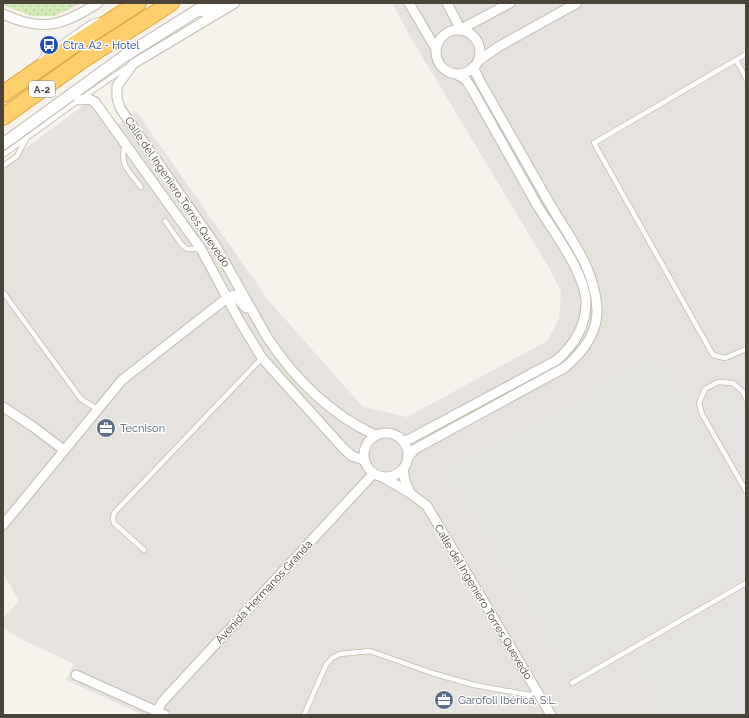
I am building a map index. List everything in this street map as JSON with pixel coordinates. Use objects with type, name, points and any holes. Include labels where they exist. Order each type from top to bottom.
[{"type":"highway","name":"A-2","points":[[3,94],[138,3]]},
{"type":"highway","name":"A-2","points":[[3,117],[81,62],[171,3]]},
{"type":"street","points":[[3,14],[16,21],[32,25],[48,24],[63,22],[98,3]]},
{"type":"street","points":[[3,144],[123,57],[209,3]]},
{"type":"street","points":[[123,57],[220,3]]},
{"type":"street","points":[[133,64],[235,3]]},
{"type":"street","points":[[403,441],[410,439],[558,360],[575,341],[584,316],[586,304],[584,289],[576,270],[473,91],[466,80],[445,70],[441,65],[436,54],[436,49],[409,3]]},
{"type":"street","points":[[447,3],[461,30]]},
{"type":"street","points":[[461,30],[510,3]]},
{"type":"street","points":[[456,74],[462,73],[498,47],[577,3]]},
{"type":"street","points":[[408,457],[415,449],[564,368],[574,360],[584,348],[593,333],[597,310],[595,289],[587,265],[548,201],[482,85],[476,64],[480,55],[478,42],[474,36],[461,30],[454,30],[447,32],[442,37],[436,49]]},
{"type":"street","name":"Calle del Ingeniero Torres Quevedo","points":[[133,64],[117,86],[117,98],[120,108],[214,243],[274,348],[295,373],[322,401],[360,428],[375,435]]},
{"type":"street","name":"Calle del Ingeniero Torres Quevedo","points":[[79,100],[89,99],[95,102],[201,250],[239,320],[262,358],[344,449],[352,456],[364,460]]},
{"type":"street","points":[[3,524],[122,380],[227,298],[234,295],[258,321]]},
{"type":"street","points":[[3,407],[64,450]]},
{"type":"street","points":[[387,432],[394,434],[403,441],[406,446],[408,457],[406,465],[401,472],[384,478],[373,474],[366,465],[364,460],[364,448],[370,438],[387,432]]},
{"type":"street","points":[[403,469],[405,481],[410,493]]},
{"type":"street","name":"Avenida Hermanos Granda","points":[[161,713],[162,702],[373,474]]},
{"type":"street","name":"Calle del Ingeniero Torres Quevedo","points":[[384,478],[410,493],[427,506],[551,715]]},
{"type":"street","points":[[76,675],[161,713]]},
{"type":"lane","points":[[746,54],[594,143],[713,355],[725,358],[746,349]]},
{"type":"lane","points":[[736,60],[746,78]]},
{"type":"lane","points":[[3,156],[79,100],[133,64]]},
{"type":"lane","points":[[3,166],[17,156],[27,138]]},
{"type":"lane","points":[[125,144],[122,159],[125,166],[140,186]]},
{"type":"lane","points":[[165,222],[182,245],[187,248],[201,250]]},
{"type":"lane","points":[[3,292],[81,399],[97,409]]},
{"type":"lane","points":[[144,550],[114,523],[114,513],[262,358]]},
{"type":"lane","points":[[746,398],[743,392],[733,383],[718,382],[705,389],[699,403],[702,414],[746,492]]},
{"type":"lane","points":[[572,683],[746,583]]},
{"type":"lane","points":[[304,715],[326,665],[332,658],[340,654],[370,651],[432,673],[474,685],[530,695],[536,691]]},
{"type":"shaded area","points":[[392,3],[746,3],[746,715],[144,715],[66,680],[74,664],[19,638],[3,627],[3,618],[19,601],[3,573],[3,165],[88,102],[109,131],[136,111],[269,301],[363,407],[407,417],[547,341],[559,319],[561,292],[548,266],[411,38]]},
{"type":"shaded area","points":[[660,352],[746,516],[746,576],[568,677],[443,470]]},
{"type":"shaded area","points":[[722,387],[725,393],[731,390],[746,416],[746,474],[707,405],[712,401],[709,394]]},
{"type":"shaded area","points":[[746,593],[746,715],[661,715],[630,659]]},
{"type":"green space","points":[[3,3],[81,3],[54,16],[32,16],[3,5]]},
{"type":"place","name":"Ctra. A2 - Hotel","points":[[49,45]]},
{"type":"place","name":"Tecnison","points":[[106,428]]},
{"type":"place","name":"Garofoli Ibérica, S.L.","points":[[444,700]]}]
